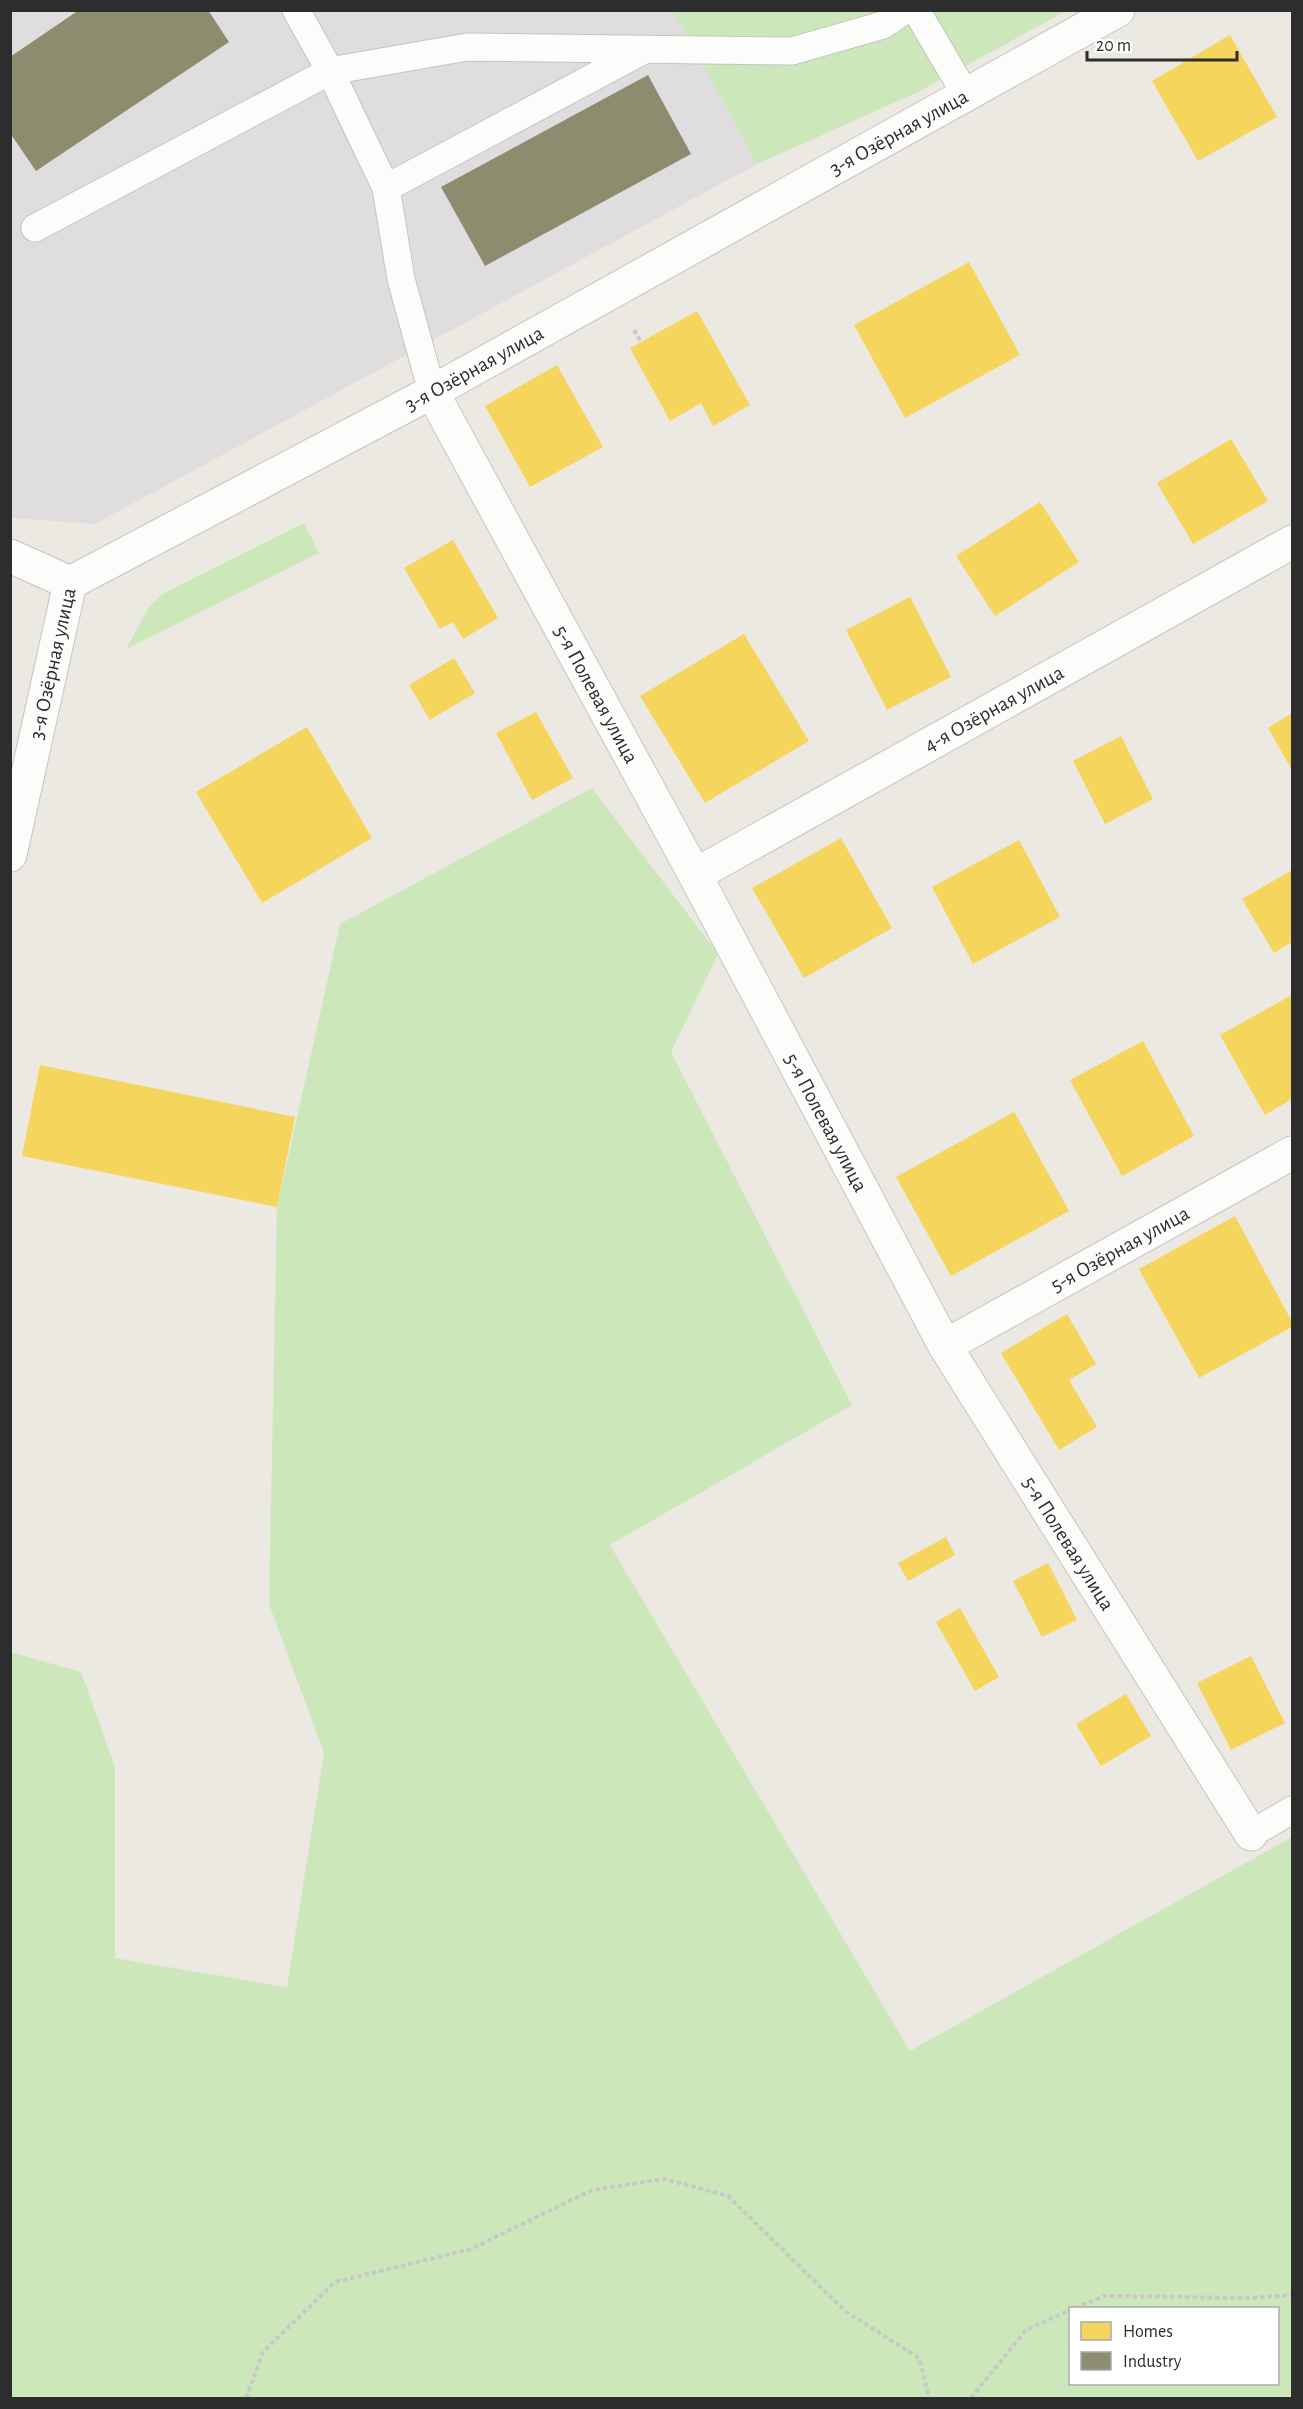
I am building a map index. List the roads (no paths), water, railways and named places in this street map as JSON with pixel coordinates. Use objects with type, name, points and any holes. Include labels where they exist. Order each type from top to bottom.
[{"type":"street","name":"3-я Озёрная улица","points":[[10,855],[70,583],[432,392],[1118,10]]},
{"type":"street","name":"5-я Полевая улица","points":[[432,392],[695,875],[945,1346],[1251,1834]]},
{"type":"street","name":"4-я Озёрная улица","points":[[695,875],[1293,542]]},
{"type":"street","points":[[10,556],[70,583]]},
{"type":"street","name":"5-я Озёрная улица","points":[[945,1346],[1293,1153]]},
{"type":"lane","points":[[296,10],[330,71],[386,188],[401,279],[432,392]]},
{"type":"lane","points":[[35,228],[330,71],[467,46],[792,51],[883,25],[905,10]]},
{"type":"lane","points":[[916,10],[966,95]]},
{"type":"lane","points":[[386,188],[647,48]]},
{"type":"lane","points":[[1251,1834],[1293,1810]]}]
